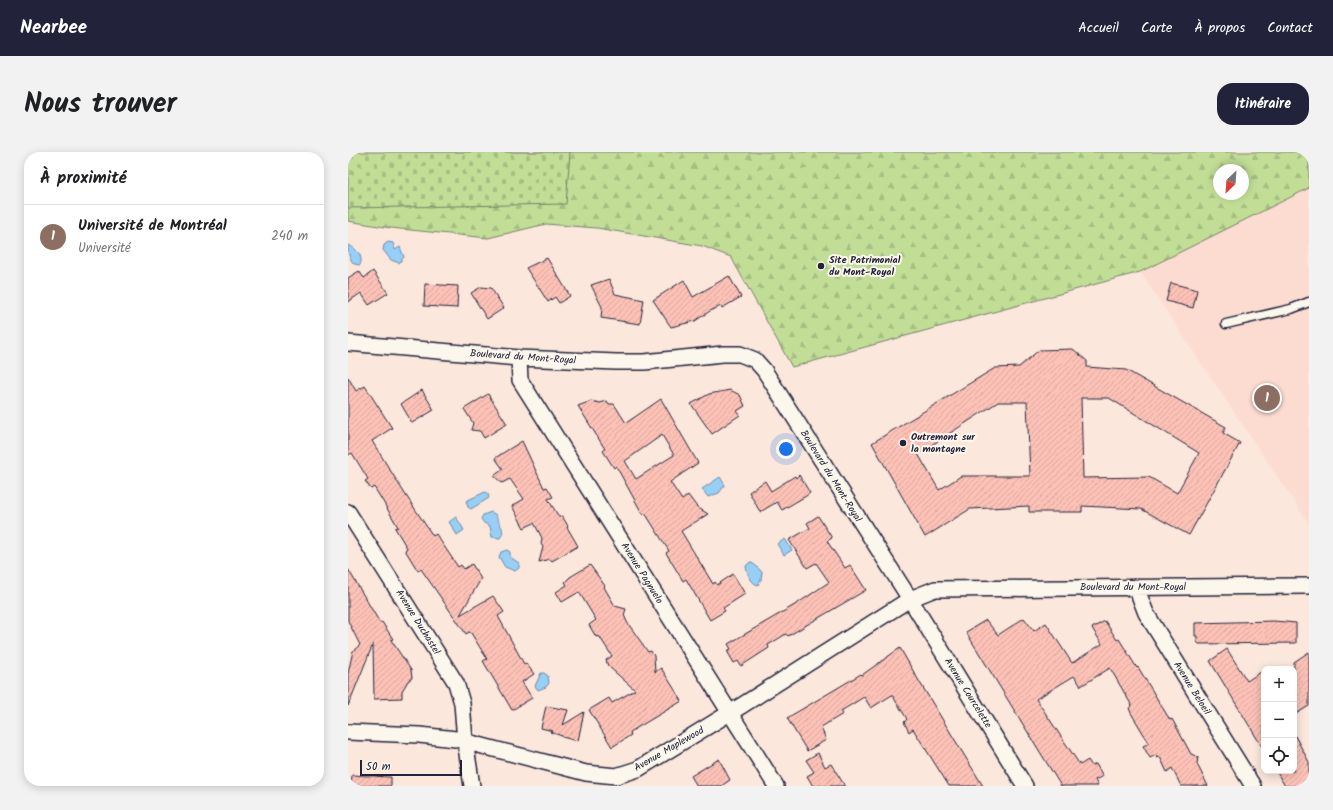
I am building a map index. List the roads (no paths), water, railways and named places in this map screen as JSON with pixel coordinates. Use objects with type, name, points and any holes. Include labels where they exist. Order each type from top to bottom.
[{"type":"street","name":"Boulevard du Mont-Royal","points":[[348,343],[519,358],[644,362],[723,354],[740,354],[755,360],[764,370],[910,599],[935,589],[1309,586]]},
{"type":"street","name":"Avenue Pagnuelo","points":[[519,358],[520,380],[776,786]]},
{"type":"street","name":"Avenue Duchastel","points":[[348,512],[456,683],[462,702],[465,741],[472,786]]},
{"type":"street","name":"Avenue Beloeil","points":[[1136,587],[1146,613],[1253,786]]},
{"type":"street","name":"Avenue Maplewood","points":[[348,732],[419,735],[465,741],[586,773],[616,776],[638,769],[730,713],[910,599]]},
{"type":"street","name":"Avenue Courcelette","points":[[910,599],[1025,786]]},
{"type":"lane","points":[[1226,324],[1291,309],[1309,302]]},
{"type":"water","points":[[388,242],[393,243],[395,250],[400,247],[404,257],[399,263],[391,260],[383,250],[384,245]]},
{"type":"water","points":[[348,245],[354,248],[360,256],[360,265],[354,264],[351,260]]},
{"type":"water","points":[[720,477],[725,485],[719,493],[708,497],[702,489]]},
{"type":"water","points":[[485,492],[488,494],[489,498],[471,509],[468,507],[466,501]]},
{"type":"water","points":[[491,512],[496,515],[501,526],[503,532],[500,538],[492,537],[490,526],[484,523],[481,519],[483,515]]},
{"type":"water","points":[[456,517],[464,530],[457,535],[449,522]]},
{"type":"water","points":[[785,539],[792,550],[784,555],[777,544]]},
{"type":"water","points":[[507,550],[510,552],[510,557],[519,563],[519,568],[515,571],[505,567],[499,557],[501,552]]},
{"type":"water","points":[[750,562],[762,572],[761,580],[758,585],[755,584],[749,577],[746,566]]},
{"type":"water","points":[[541,673],[548,676],[549,683],[546,687],[538,690],[535,686]]},
{"type":"place","name":"Site Patrimonial du Mont-Royal","points":[[821,266]]},
{"type":"place","name":"Université de Montréal","points":[[1267,398]]},
{"type":"place","name":"Outremont sur la montagne","points":[[903,443]]}]
